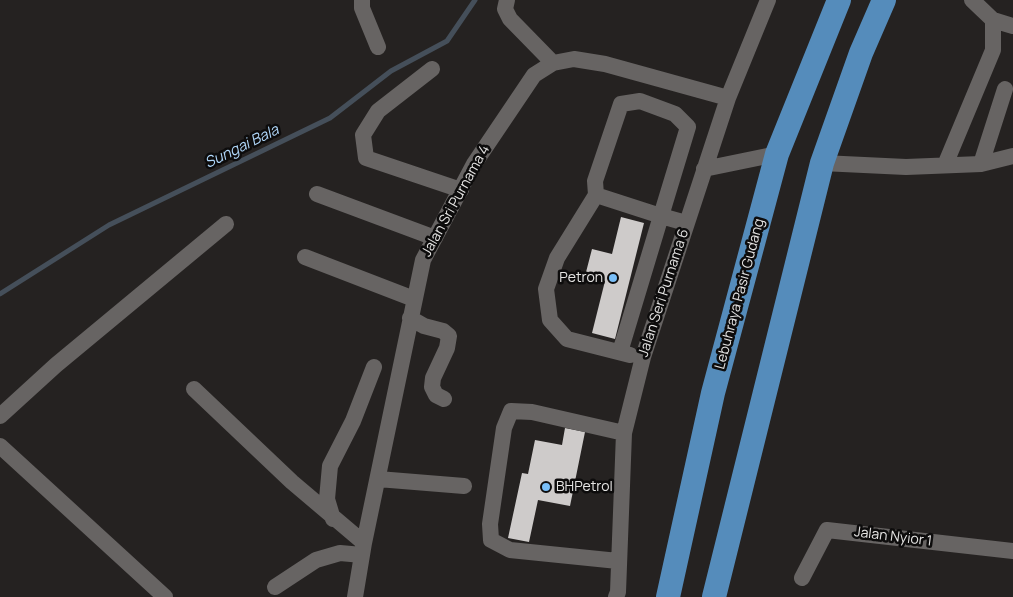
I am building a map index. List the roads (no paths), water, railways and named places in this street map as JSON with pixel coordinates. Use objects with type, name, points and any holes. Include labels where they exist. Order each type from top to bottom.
[{"type":"highway","name":"Lebuhraya Pasir Gudang","points":[[668,597],[713,393],[777,154],[839,0]]},
{"type":"highway","points":[[714,597],[822,164],[861,53],[884,0]]},
{"type":"street","points":[[362,0],[362,8],[378,48]]},
{"type":"street","points":[[507,0],[505,9],[510,19],[554,63]]},
{"type":"street","name":"Jalan Seri Purnama 6","points":[[618,595],[624,433],[643,357],[728,98],[768,0]]},
{"type":"street","points":[[972,0],[993,20],[1013,26]]},
{"type":"street","points":[[945,166],[993,50],[993,20]]},
{"type":"street","name":"Jalan Sri Purnama 4","points":[[355,597],[363,549],[423,260],[474,164],[534,75],[554,63],[574,59],[605,64],[728,98]]},
{"type":"street","points":[[432,69],[378,111],[363,135],[366,158],[461,190]]},
{"type":"street","points":[[980,83],[1009,91],[981,164]]},
{"type":"street","points":[[620,352],[688,127],[675,114],[640,101],[621,104],[596,181],[596,195],[557,258],[546,289],[550,320],[568,339],[620,352],[643,357]]},
{"type":"street","points":[[704,169],[777,154]]},
{"type":"street","points":[[822,164],[906,167],[945,166],[981,164],[1013,156]]},
{"type":"street","points":[[318,194],[435,238]]},
{"type":"street","points":[[596,195],[686,222]]},
{"type":"street","points":[[0,416],[56,365],[226,224]]},
{"type":"street","points":[[305,257],[414,299]]},
{"type":"street","points":[[410,318],[424,326],[443,331],[449,336],[447,348],[433,378],[432,387],[436,395],[444,399]]},
{"type":"street","points":[[334,519],[327,499],[330,466],[353,421],[374,367]]},
{"type":"street","points":[[194,389],[334,519],[363,549]]},
{"type":"street","points":[[618,561],[510,550],[491,540],[490,524],[504,428],[511,411],[532,412],[624,433]]},
{"type":"street","points":[[0,446],[165,597]]},
{"type":"street","points":[[378,479],[464,486]]},
{"type":"street","name":"Jalan Nyior 1","points":[[802,578],[827,530],[1013,551]]},
{"type":"street","points":[[274,587],[316,560],[363,549]]},
{"type":"waterway","name":"Sungai Bala","points":[[0,294],[109,225],[330,118],[391,71],[447,41],[475,0]]},
{"type":"place","name":"Petron","points":[[613,278]]},
{"type":"place","name":"BHPetrol","points":[[546,487]]}]
